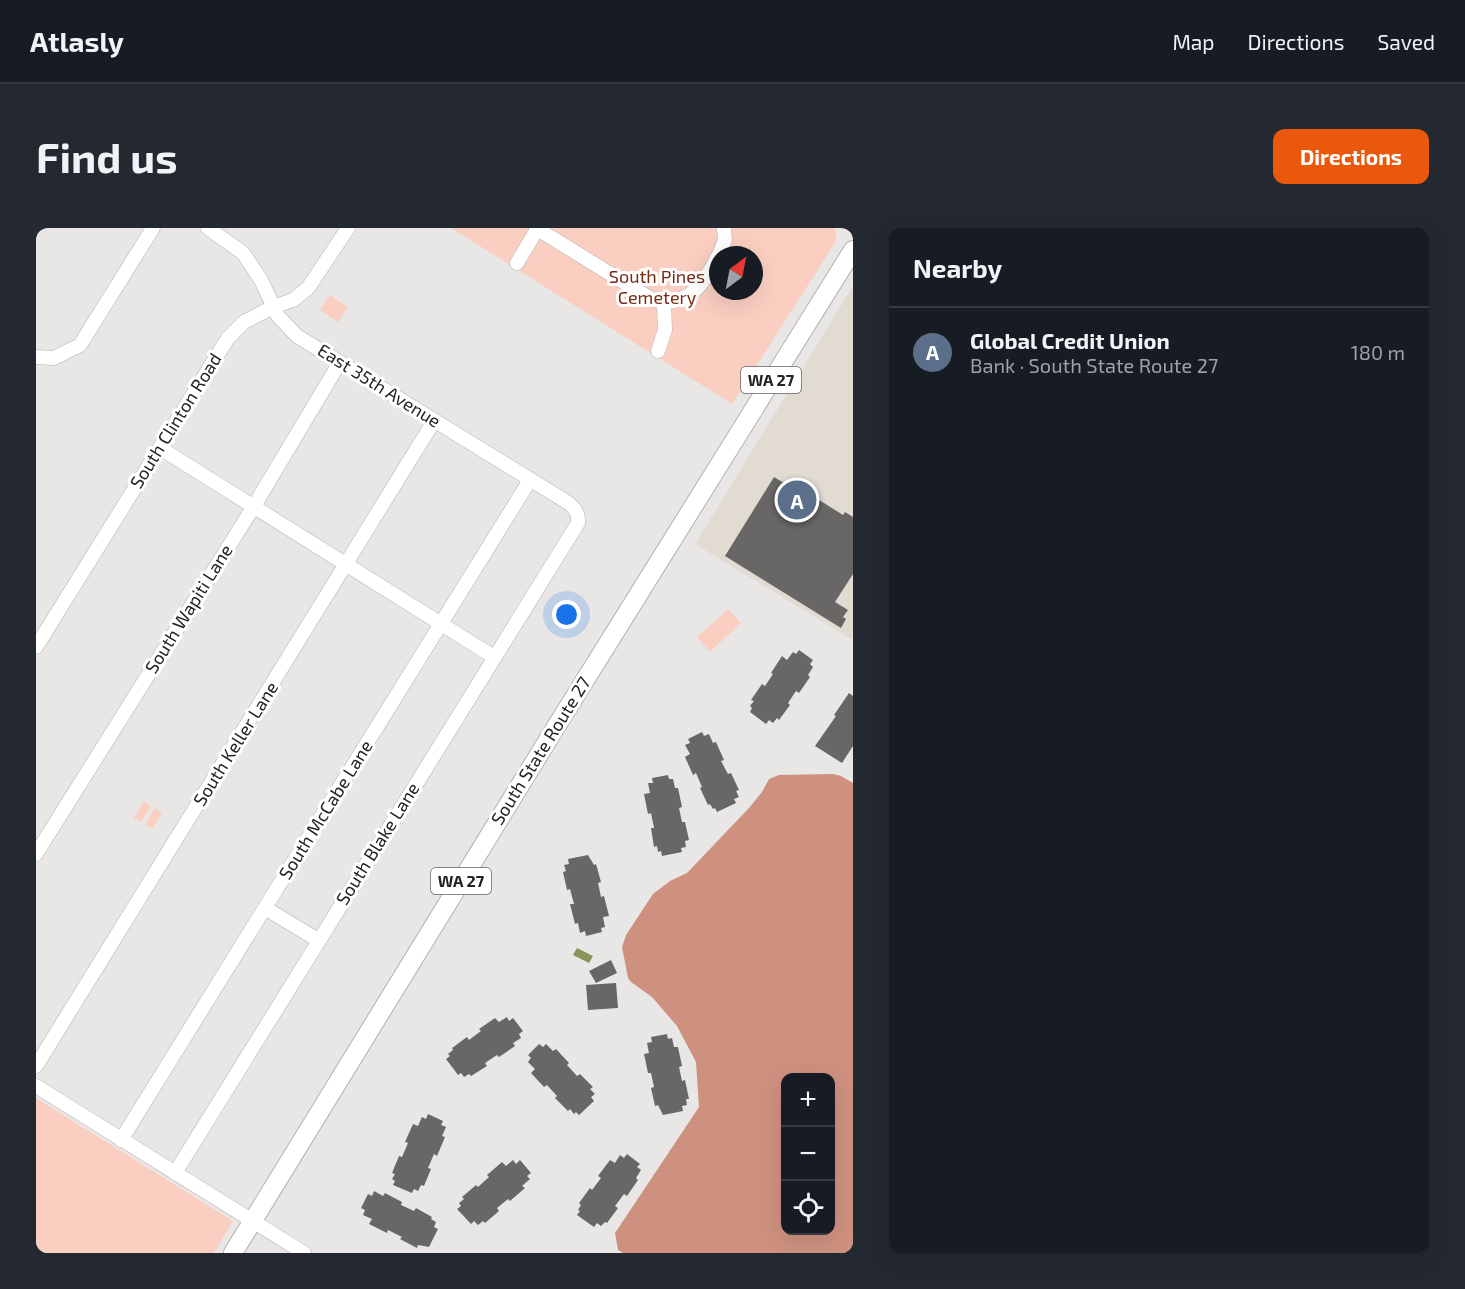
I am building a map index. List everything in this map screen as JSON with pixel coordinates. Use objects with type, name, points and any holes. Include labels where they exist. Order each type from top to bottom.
[{"type":"main road","name":"South State Route 27","points":[[233,1253],[530,769],[853,250]]},
{"type":"street","points":[[36,357],[54,358],[80,345],[153,228]]},
{"type":"street","name":"East 35th Avenue","points":[[208,228],[243,252],[261,280],[273,307],[287,327],[297,336],[567,501],[579,516]]},
{"type":"street","name":"South Clinton Road","points":[[36,647],[228,338],[244,322],[273,307],[293,300],[308,288],[348,228]]},
{"type":"street","points":[[517,263],[537,228],[651,299],[664,303],[676,302],[687,297],[698,288],[709,270]]},
{"type":"street","points":[[722,246],[725,240],[724,228]]},
{"type":"street","points":[[658,351],[665,330],[664,303]]},
{"type":"street","name":"South Wapiti Lane","points":[[36,854],[254,506],[340,362]]},
{"type":"street","name":"South Keller Lane","points":[[36,1066],[348,565],[434,421]]},
{"type":"street","points":[[160,448],[494,657]]},
{"type":"street","name":"South McCabe Lane","points":[[121,1140],[530,480]]},
{"type":"street","name":"South Blake Lane","points":[[175,1173],[578,524],[579,516]]},
{"type":"street","points":[[265,908],[318,940]]},
{"type":"street","points":[[36,1086],[304,1253]]},
{"type":"shaded area","points":[[853,286],[853,636],[851,639],[695,544]]},
{"type":"shaded area","points":[[833,774],[853,783],[853,1253],[623,1253],[618,1250],[615,1233],[699,1107],[696,1062],[677,1026],[652,997],[628,978],[622,947],[626,935],[653,894],[670,881],[687,873],[749,808],[769,779],[779,775]]},
{"type":"shaded area","points":[[577,948],[593,956],[589,963],[573,955]]},
{"type":"green space","name":"South Pines Cemetery","points":[[451,228],[835,228],[835,243],[732,404]]},
{"type":"green space","points":[[330,295],[348,307],[338,322],[320,310]]},
{"type":"green space","points":[[728,609],[741,623],[710,652],[697,637]]},
{"type":"green space","points":[[144,801],[151,806],[141,822],[134,818]]},
{"type":"green space","points":[[155,808],[162,813],[152,829],[145,825]]},
{"type":"green space","points":[[36,1098],[233,1221],[214,1253],[36,1253]]},
{"type":"building","points":[[774,477],[814,501],[816,498],[843,515],[845,512],[853,517],[853,574],[835,602],[848,610],[843,617],[846,619],[841,628],[725,556]]},
{"type":"building","points":[[799,650],[813,660],[810,664],[813,667],[808,675],[810,677],[799,693],[796,691],[788,703],[790,705],[779,720],[777,718],[773,723],[769,720],[766,724],[750,712],[752,708],[750,706],[754,701],[751,700],[762,684],[765,686],[782,656],[787,660],[793,652],[796,654]]},
{"type":"building","points":[[849,693],[853,696],[853,746],[842,763],[815,746]]},
{"type":"building","points":[[702,732],[704,736],[709,734],[713,743],[716,742],[724,760],[721,761],[728,774],[731,773],[739,790],[736,791],[739,797],[734,799],[736,803],[717,812],[710,804],[708,805],[696,773],[693,775],[685,757],[690,754],[685,745],[690,743],[688,739]]},
{"type":"building","points":[[668,775],[669,779],[673,779],[675,788],[678,788],[682,807],[679,808],[689,840],[685,841],[686,847],[681,848],[682,852],[662,856],[657,846],[654,847],[651,828],[654,828],[651,813],[648,814],[644,794],[650,793],[648,783],[653,783],[652,778]]},
{"type":"building","points":[[588,855],[594,865],[596,864],[601,882],[598,883],[601,897],[604,896],[609,916],[603,917],[605,927],[601,928],[602,932],[586,936],[585,931],[580,933],[578,923],[575,924],[570,904],[574,904],[570,889],[567,890],[563,872],[566,871],[564,865],[569,864],[568,859]]},
{"type":"building","points":[[611,960],[617,973],[596,983],[589,971]]},
{"type":"building","points":[[616,983],[618,1008],[588,1010],[586,985]]},
{"type":"building","points":[[507,1017],[509,1021],[513,1018],[523,1031],[519,1034],[521,1038],[513,1043],[515,1046],[485,1063],[487,1066],[471,1076],[469,1074],[464,1077],[461,1073],[458,1075],[446,1059],[450,1056],[448,1054],[453,1050],[452,1048],[467,1037],[469,1040],[481,1031],[479,1029],[495,1018],[499,1022]]},
{"type":"building","points":[[667,1034],[668,1039],[672,1038],[674,1047],[678,1047],[682,1066],[679,1067],[682,1081],[685,1080],[689,1099],[686,1099],[687,1105],[682,1106],[683,1111],[663,1115],[658,1105],[655,1106],[651,1088],[654,1087],[644,1054],[649,1053],[647,1043],[652,1042],[651,1037]]},
{"type":"building","points":[[539,1044],[543,1047],[546,1044],[553,1051],[556,1049],[577,1076],[580,1074],[593,1087],[590,1089],[595,1094],[591,1097],[594,1101],[579,1115],[576,1112],[574,1114],[570,1109],[568,1111],[555,1098],[557,1096],[547,1085],[544,1087],[531,1073],[535,1069],[528,1062],[531,1058],[528,1055]]},
{"type":"building","points":[[428,1114],[443,1121],[441,1125],[446,1127],[442,1136],[445,1137],[437,1156],[434,1154],[428,1168],[431,1169],[424,1186],[421,1185],[418,1191],[414,1189],[412,1193],[393,1185],[395,1181],[392,1179],[395,1174],[392,1173],[399,1156],[402,1157],[408,1143],[405,1142],[413,1124],[418,1126],[422,1117],[426,1119]]},
{"type":"building","points":[[627,1154],[640,1164],[637,1167],[641,1170],[636,1178],[638,1180],[627,1196],[624,1194],[615,1206],[618,1208],[607,1223],[601,1226],[597,1223],[594,1227],[577,1215],[581,1205],[579,1203],[601,1178],[598,1176],[610,1160],[615,1163],[620,1155],[624,1158]]},
{"type":"building","points":[[513,1160],[516,1164],[520,1160],[531,1173],[527,1176],[530,1179],[522,1186],[525,1188],[510,1201],[508,1199],[497,1208],[499,1211],[485,1223],[483,1221],[478,1225],[474,1221],[471,1224],[457,1209],[461,1206],[459,1203],[464,1199],[462,1197],[476,1185],[478,1187],[489,1177],[487,1175],[502,1162],[506,1166]]},
{"type":"building","points":[[374,1191],[383,1196],[385,1193],[402,1202],[401,1205],[414,1211],[416,1208],[432,1217],[431,1219],[436,1222],[434,1227],[438,1229],[429,1247],[418,1245],[417,1248],[388,1230],[387,1233],[369,1224],[372,1219],[363,1215],[365,1210],[361,1208],[368,1194],[372,1196]]},
{"type":"place","name":"Global Credit Union","points":[[797,500]]}]
